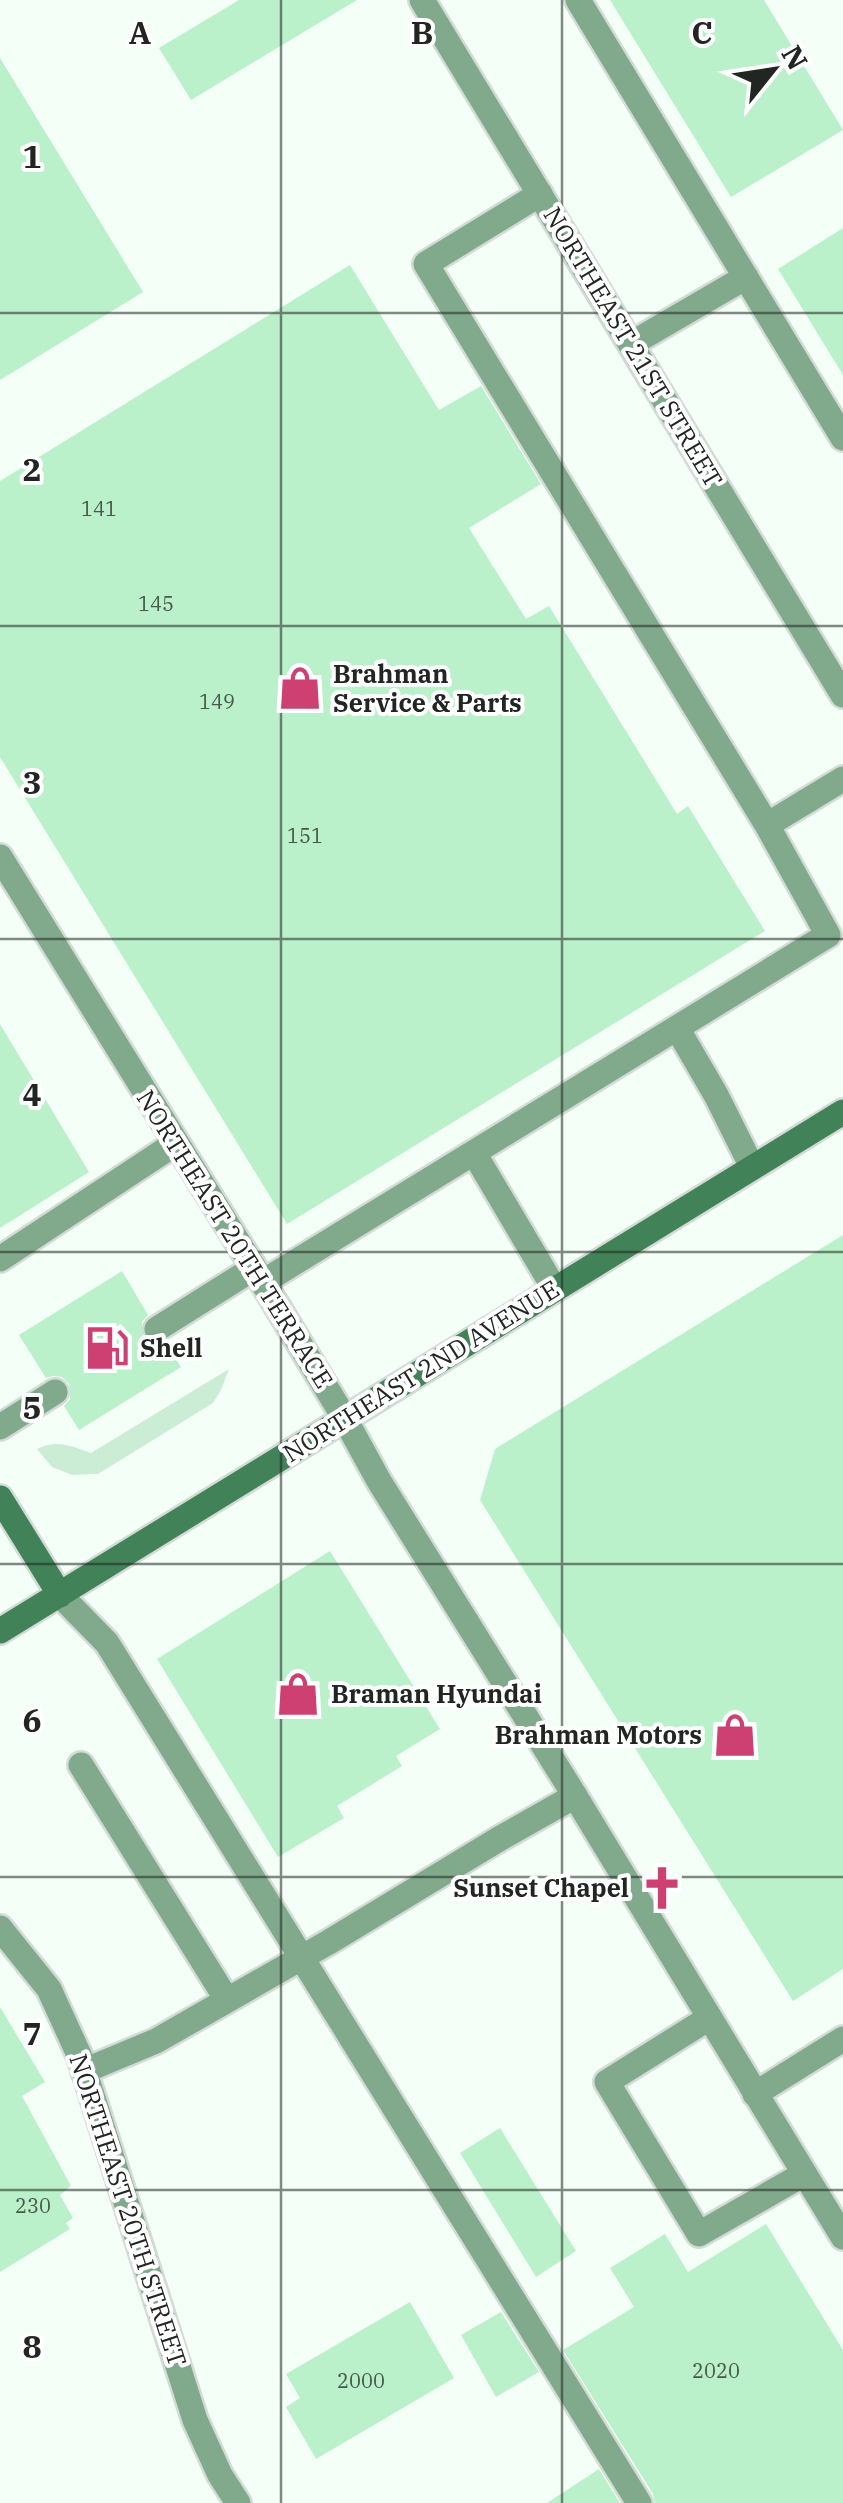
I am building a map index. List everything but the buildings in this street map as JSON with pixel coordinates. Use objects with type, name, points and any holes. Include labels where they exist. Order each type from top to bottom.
[{"type":"main road","name":"NORTHEAST 2ND AVENUE","points":[[0,1632],[843,1112]]},
{"type":"main road","points":[[0,1498],[60,1596]]},
{"type":"street","name":"NORTHEAST 21ST STREET","points":[[422,0],[843,695]]},
{"type":"street","points":[[578,0],[843,438]]},
{"type":"street","points":[[157,1329],[474,1154],[828,935],[767,825],[426,264],[540,194]]},
{"type":"street","points":[[631,344],[746,277]]},
{"type":"street","points":[[767,825],[843,779]]},
{"type":"street","name":"NORTHEAST 20TH TERRACE","points":[[0,858],[843,2237]]},
{"type":"street","points":[[677,1028],[752,1168]]},
{"type":"street","points":[[0,1260],[56,1207],[176,1143]]},
{"type":"street","points":[[474,1154],[554,1288]]},
{"type":"street","points":[[0,1427],[55,1392]]},
{"type":"street","points":[[60,1596],[107,1642],[639,2503]]},
{"type":"street","points":[[81,1765],[226,2000]]},
{"type":"street","points":[[84,2071],[156,2041],[576,1796]]},
{"type":"street","name":"NORTHEAST 20TH STREET","points":[[0,1928],[50,1989],[84,2071],[195,2420],[220,2475],[238,2503]]},
{"type":"street","points":[[709,2018],[607,2082],[699,2234],[804,2174]]},
{"type":"street","points":[[755,2094],[843,2039]]},
{"type":"green space","points":[[229,1369],[213,1403],[98,1474],[72,1475],[52,1467],[37,1449],[57,1444],[91,1453]]},
{"type":"place","name":"Brahman Service & Parts","points":[[300,688]]},
{"type":"place","name":"Shell","points":[[107,1348]]},
{"type":"place","name":"Braman Hyundai","points":[[298,1694]]},
{"type":"place","name":"Brahman Motors","points":[[735,1735]]},
{"type":"place","name":"Sunset Chapel","points":[[662,1888]]}]
